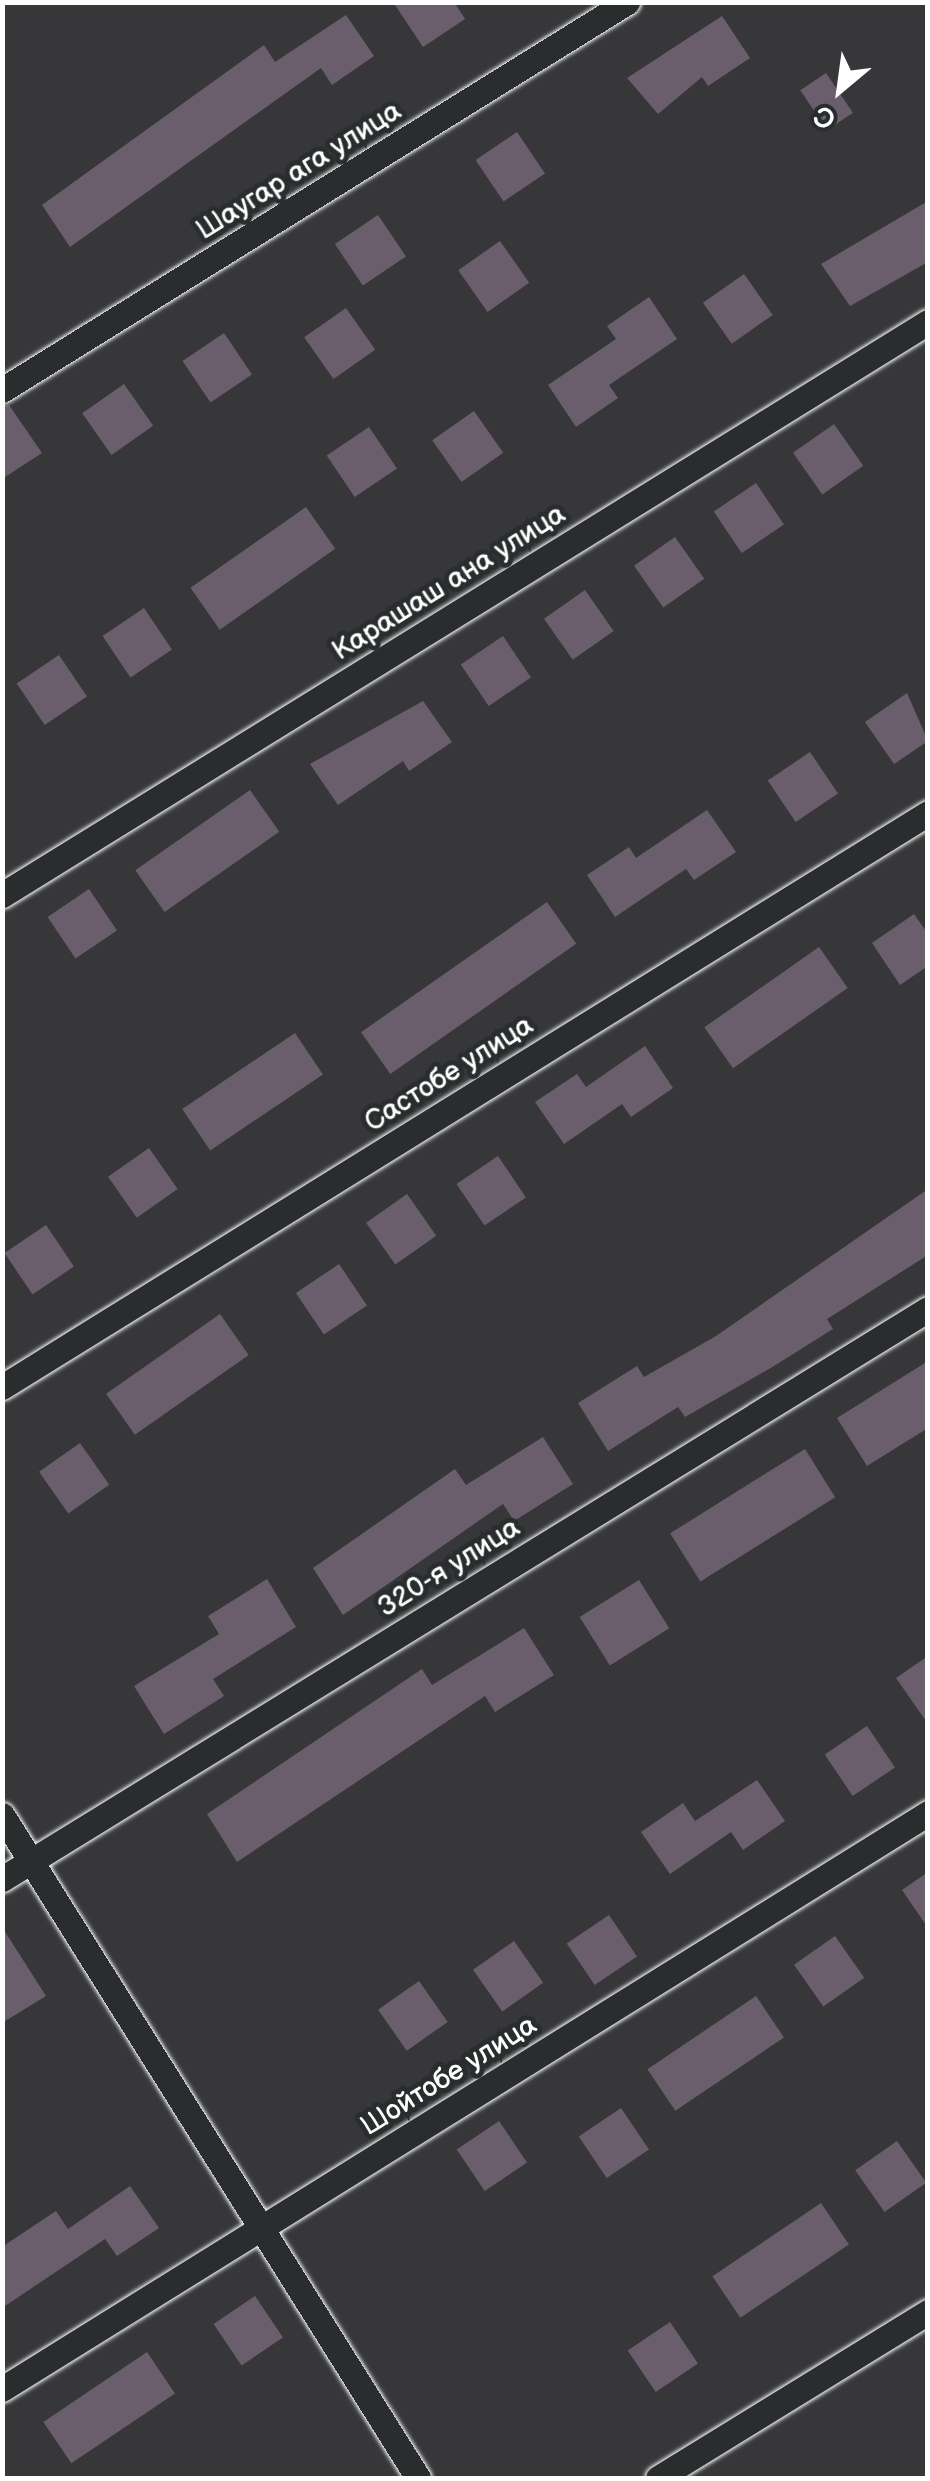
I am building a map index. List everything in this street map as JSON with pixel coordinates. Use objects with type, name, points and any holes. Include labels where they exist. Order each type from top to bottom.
[{"type":"street","name":"Шаугар ага улица","points":[[2,390],[627,2]]},
{"type":"street","name":"Карашаш ана улица","points":[[2,895],[928,322]]},
{"type":"street","name":"Састобе улица","points":[[2,1387],[928,812]]},
{"type":"street","name":"320-я улица","points":[[2,1878],[928,1309]]},
{"type":"street","name":"Шойтобе улица","points":[[2,2389],[928,1813]]},
{"type":"street","points":[[2,1814],[418,2478]]},
{"type":"street","points":[[658,2478],[928,2312]]},
{"type":"building","points":[[393,2],[454,2],[465,19],[423,47]]},
{"type":"building","points":[[346,15],[374,56],[332,85],[321,68],[70,247],[42,205],[264,45],[275,62]]},
{"type":"building","points":[[722,16],[750,58],[708,86],[702,77],[658,114],[627,78]]},
{"type":"building","points":[[826,73],[853,113],[827,130],[800,90]]},
{"type":"building","points":[[517,132],[545,173],[504,201],[476,160]]},
{"type":"building","points":[[928,201],[928,262],[850,306],[821,264]]},
{"type":"building","points":[[378,215],[406,256],[363,286],[335,244]]},
{"type":"building","points":[[500,241],[529,283],[487,312],[458,270]]},
{"type":"building","points":[[744,274],[773,315],[732,344],[703,303]]},
{"type":"building","points":[[649,297],[677,339],[609,385],[618,398],[576,427],[548,385],[616,339],[607,326]]},
{"type":"building","points":[[346,308],[375,350],[333,379],[304,337]]},
{"type":"building","points":[[224,333],[252,374],[211,402],[183,361]]},
{"type":"building","points":[[124,384],[153,426],[111,455],[82,413]]},
{"type":"building","points":[[9,405],[42,453],[2,479],[2,406]]},
{"type":"building","points":[[474,411],[503,453],[461,482],[432,440]]},
{"type":"building","points":[[834,424],[863,466],[822,494],[793,453]]},
{"type":"building","points":[[369,427],[397,468],[355,497],[327,456]]},
{"type":"building","points":[[756,483],[784,524],[742,553],[714,512]]},
{"type":"building","points":[[306,507],[335,549],[220,630],[190,588]]},
{"type":"building","points":[[675,537],[704,579],[663,607],[634,566]]},
{"type":"building","points":[[585,590],[614,631],[573,660],[544,619]]},
{"type":"building","points":[[144,608],[172,649],[131,677],[103,636]]},
{"type":"building","points":[[503,636],[531,677],[489,706],[461,665]]},
{"type":"building","points":[[59,655],[87,696],[45,725],[17,684]]},
{"type":"building","points":[[907,693],[928,741],[894,764],[865,722]]},
{"type":"building","points":[[423,701],[452,742],[409,771],[403,761],[338,805],[310,764]]},
{"type":"building","points":[[810,752],[838,793],[796,822],[768,781]]},
{"type":"building","points":[[250,790],[279,832],[165,912],[135,870]]},
{"type":"building","points":[[707,810],[736,852],[694,880],[686,869],[615,917],[587,875],[629,847],[636,858]]},
{"type":"building","points":[[89,889],[117,930],[76,958],[48,917]]},
{"type":"building","points":[[547,902],[576,944],[390,1074],[361,1032]]},
{"type":"building","points":[[914,914],[928,934],[928,966],[900,985],[872,943]]},
{"type":"building","points":[[819,947],[848,988],[733,1068],[704,1027]]},
{"type":"building","points":[[295,1033],[323,1074],[210,1151],[182,1109]]},
{"type":"building","points":[[645,1046],[673,1088],[631,1117],[622,1104],[564,1144],[535,1102],[577,1074],[586,1087]]},
{"type":"building","points":[[149,1148],[178,1189],[137,1218],[108,1177]]},
{"type":"building","points":[[498,1156],[526,1197],[485,1225],[457,1184]]},
{"type":"building","points":[[928,1189],[928,1255],[827,1319],[833,1329],[774,1366],[685,1417],[678,1407],[608,1451],[578,1403],[637,1366],[644,1377],[716,1336]]},
{"type":"building","points":[[407,1194],[436,1236],[395,1264],[366,1223]]},
{"type":"building","points":[[46,1225],[74,1266],[33,1294],[5,1253]]},
{"type":"building","points":[[339,1264],[367,1305],[324,1335],[296,1293]]},
{"type":"building","points":[[220,1314],[249,1355],[135,1435],[106,1394]]},
{"type":"building","points":[[928,1361],[928,1428],[867,1466],[837,1418]]},
{"type":"building","points":[[543,1437],[573,1484],[514,1521],[503,1504],[343,1615],[313,1568],[455,1469],[466,1485]]},
{"type":"building","points":[[80,1443],[109,1485],[68,1513],[39,1472]]},
{"type":"building","points":[[805,1449],[835,1497],[700,1582],[670,1533]]},
{"type":"building","points":[[267,1579],[296,1627],[213,1679],[224,1696],[164,1734],[134,1686],[219,1634],[208,1616]]},
{"type":"building","points":[[639,1580],[669,1628],[610,1665],[580,1617]]},
{"type":"building","points":[[524,1628],[554,1675],[495,1712],[485,1696],[237,1862],[207,1814],[422,1669],[432,1685]]},
{"type":"building","points":[[928,1656],[928,1724],[896,1678]]},
{"type":"building","points":[[867,1726],[895,1767],[853,1796],[825,1755]]},
{"type":"building","points":[[757,1780],[785,1821],[743,1850],[731,1832],[670,1874],[641,1832],[683,1803],[695,1821]]},
{"type":"building","points":[[928,1872],[928,1928],[902,1890]]},
{"type":"building","points":[[609,1915],[637,1956],[595,1985],[567,1944]]},
{"type":"building","points":[[2,1927],[46,1996],[2,2023]]},
{"type":"building","points":[[835,1936],[864,1978],[823,2006],[794,1965]]},
{"type":"building","points":[[514,1941],[543,1983],[502,2011],[473,1970]]},
{"type":"building","points":[[419,1981],[448,2022],[407,2051],[378,2010]]},
{"type":"building","points":[[756,1996],[784,2037],[675,2111],[647,2069]]},
{"type":"building","points":[[621,2108],[649,2149],[607,2178],[579,2137]]},
{"type":"building","points":[[499,2121],[527,2162],[485,2191],[457,2150]]},
{"type":"building","points":[[897,2141],[926,2183],[884,2212],[855,2170]]},
{"type":"building","points":[[130,2186],[159,2228],[117,2256],[105,2239],[2,2308],[2,2247],[56,2211],[68,2229]]},
{"type":"building","points":[[821,2203],[849,2244],[740,2318],[712,2276]]},
{"type":"building","points":[[255,2296],[283,2337],[242,2365],[214,2324]]},
{"type":"building","points":[[670,2322],[698,2363],[656,2392],[628,2351]]},
{"type":"building","points":[[147,2352],[175,2393],[71,2463],[43,2422]]}]
